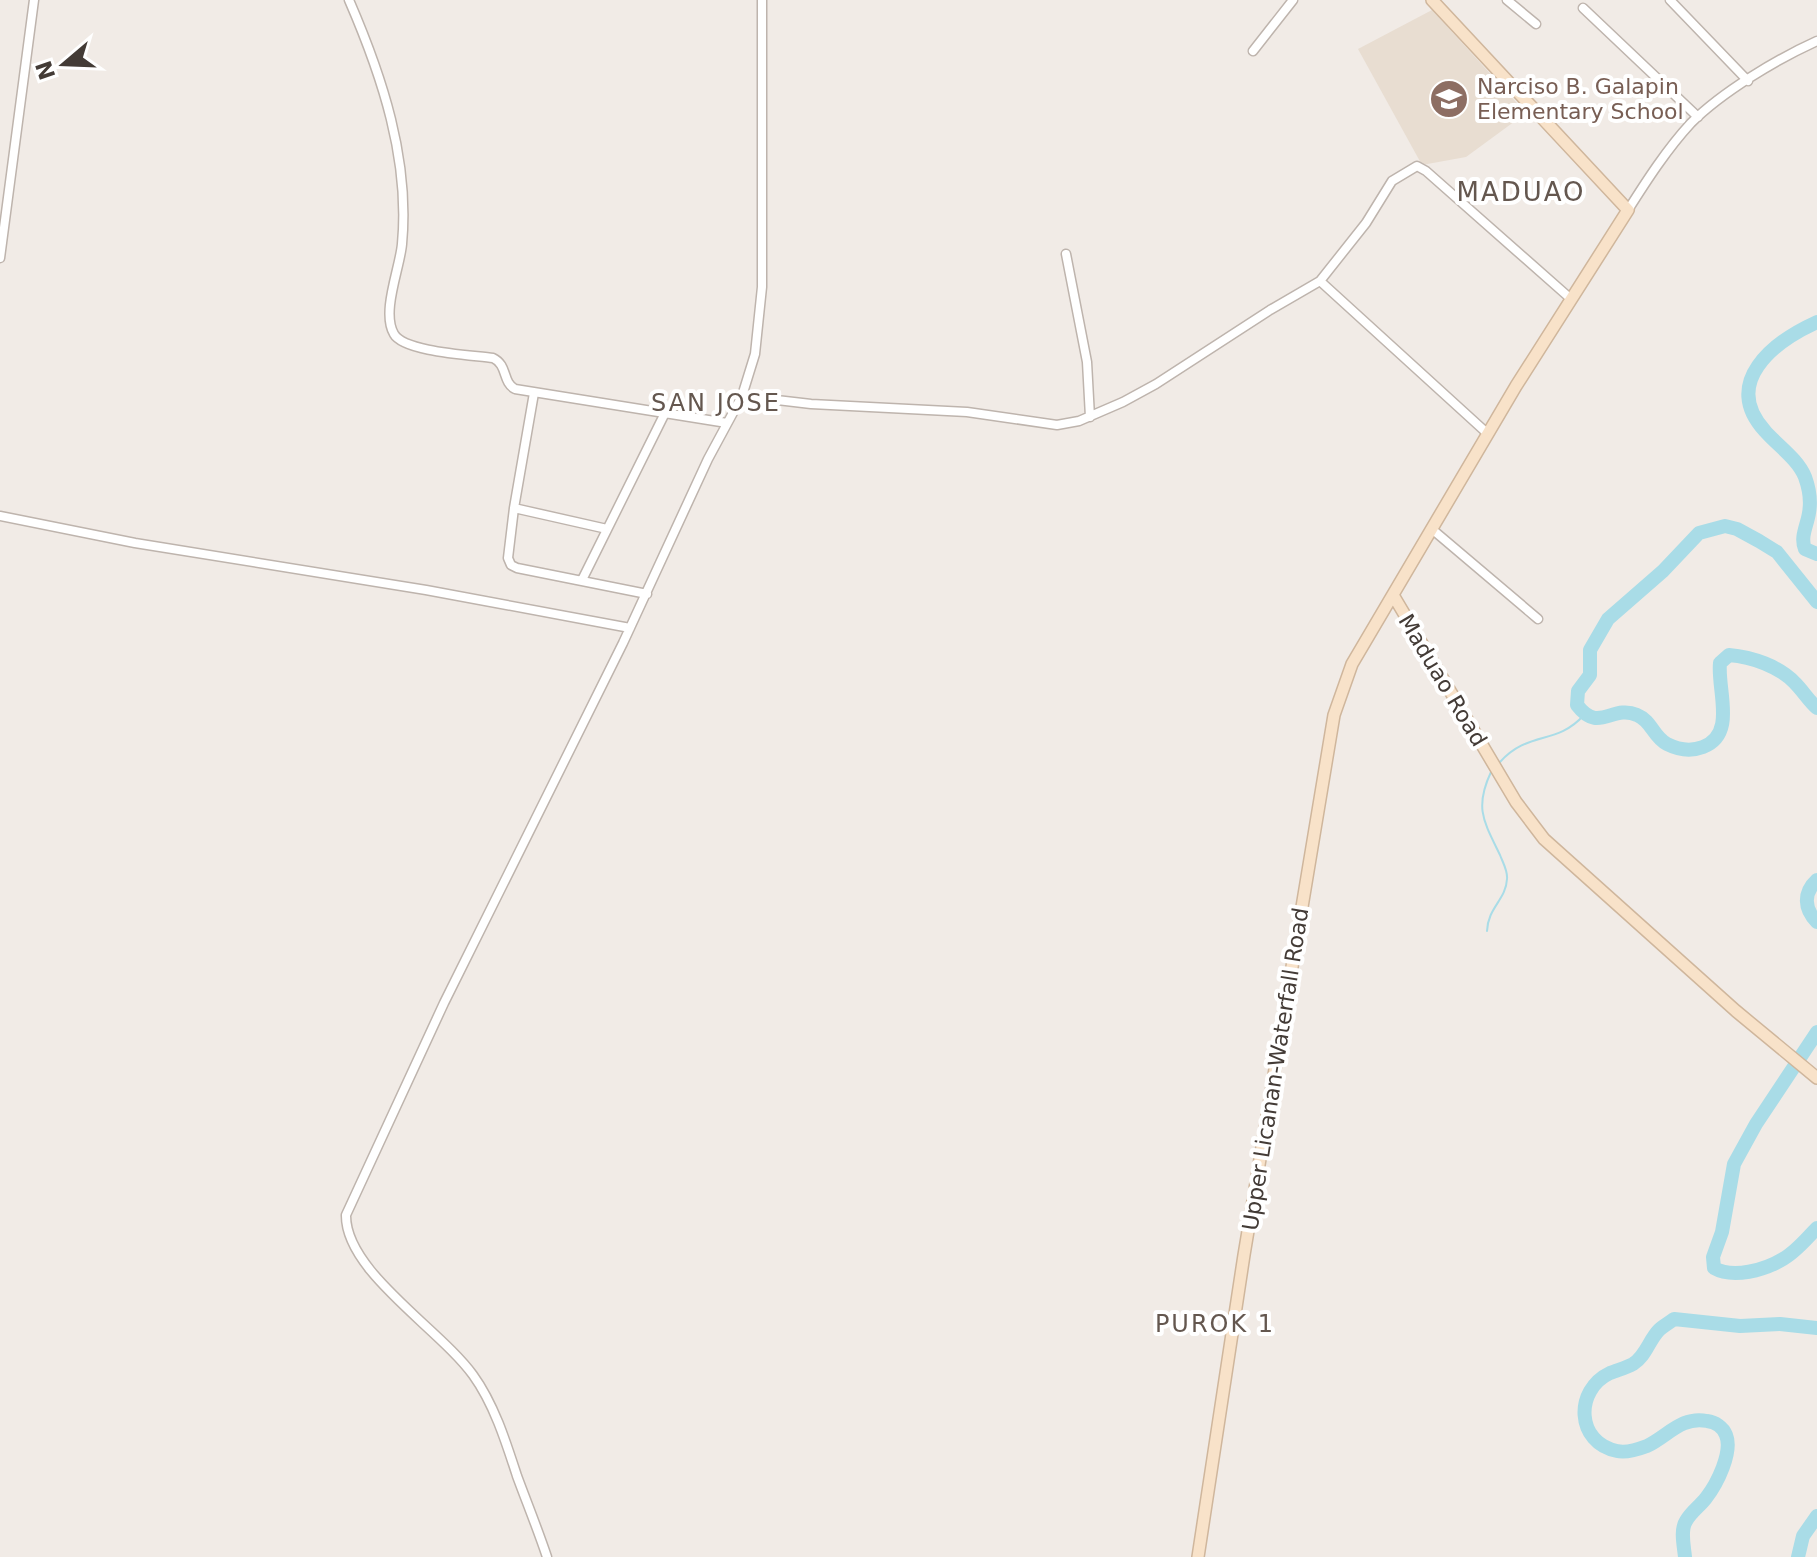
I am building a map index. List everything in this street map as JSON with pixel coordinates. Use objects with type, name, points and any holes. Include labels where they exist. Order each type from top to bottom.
[{"type":"main road","points":[[1432,0],[1628,210]]},
{"type":"main road","name":"Maduao Road","points":[[1628,210],[1488,434],[1393,595],[1510,792],[1536,830],[1559,854],[1814,1075]]},
{"type":"main road","name":"Upper Licanan-Waterfall Road","points":[[1198,1557],[1244,1255],[1334,715],[1352,664],[1393,595]]},
{"type":"street","points":[[0,258],[34,0]]},
{"type":"street","points":[[349,0],[392,121],[400,166],[405,212],[402,248],[390,307],[394,336],[407,345],[493,358],[502,365],[510,386],[534,393],[666,411],[727,423]]},
{"type":"street","points":[[547,1557],[505,1442],[478,1383],[459,1358],[364,1264],[348,1238],[346,1215],[444,1003],[647,594],[708,459],[742,396],[755,354],[762,287],[762,0]]},
{"type":"street","points":[[1253,51],[1293,0]]},
{"type":"street","points":[[1507,0],[1536,24]]},
{"type":"street","points":[[1670,0],[1748,81]]},
{"type":"street","points":[[1583,8],[1698,117]]},
{"type":"street","points":[[1628,210],[1661,162],[1698,117],[1792,52],[1817,41]]},
{"type":"street","points":[[742,396],[811,404],[967,412],[1057,425],[1090,417],[1156,384],[1320,281],[1366,223],[1392,181],[1417,166],[1571,299]]},
{"type":"street","points":[[1066,254],[1087,362],[1090,417]]},
{"type":"street","points":[[1320,281],[1488,434]]},
{"type":"street","points":[[534,393],[514,508],[508,558],[511,565],[647,594]]},
{"type":"street","points":[[582,580],[666,411]]},
{"type":"street","points":[[514,508],[607,529]]},
{"type":"street","points":[[0,516],[135,543],[440,592],[630,628]]},
{"type":"street","points":[[1433,530],[1538,619]]},
{"type":"shaded area","name":"Narciso B. Galapin Elementary School","points":[[1432,10],[1526,113],[1466,157],[1422,165],[1358,49]]},
{"type":"waterway","points":[[1817,322],[1784,341],[1758,366],[1748,397],[1753,413],[1765,431],[1802,470],[1810,504],[1804,545],[1805,549],[1817,554]]},
{"type":"waterway","points":[[1817,602],[1777,552],[1759,541],[1725,526],[1699,533],[1663,571],[1608,619],[1590,650],[1590,675],[1578,691],[1577,705],[1592,717],[1620,713],[1637,715],[1667,744],[1685,750],[1703,747],[1713,741],[1723,722],[1720,663],[1729,655],[1773,667],[1795,683],[1817,708]]},
{"type":"waterway","points":[[1500,762],[1521,746],[1574,725],[1584,715]]},
{"type":"waterway","points":[[1487,931],[1490,916],[1504,893],[1507,876],[1483,815],[1483,796],[1491,772]]},
{"type":"waterway","points":[[1817,880],[1807,896],[1810,912],[1817,922]]},
{"type":"waterway","points":[[1817,1032],[1756,1124],[1734,1164],[1722,1232],[1713,1257],[1714,1268],[1739,1273],[1767,1267],[1792,1253],[1817,1228]]},
{"type":"waterway","points":[[1685,1557],[1684,1525],[1719,1476],[1726,1459],[1728,1442],[1725,1432],[1710,1422],[1690,1421],[1647,1446],[1617,1451],[1603,1446],[1587,1427],[1585,1415],[1590,1391],[1610,1373],[1637,1361],[1659,1330],[1674,1319],[1740,1326],[1780,1324],[1817,1328]]},
{"type":"waterway","points":[[1798,1557],[1803,1536],[1817,1516]]},
{"type":"place","name":"Narciso B. Galapin Elementary School","points":[[1449,99]]},
{"type":"district","name":"MADUAO","points":[[1521,192]]},
{"type":"district","name":"SAN JOSE","points":[[716,403]]},
{"type":"district","name":"PUROK 1","points":[[1215,1324]]}]
